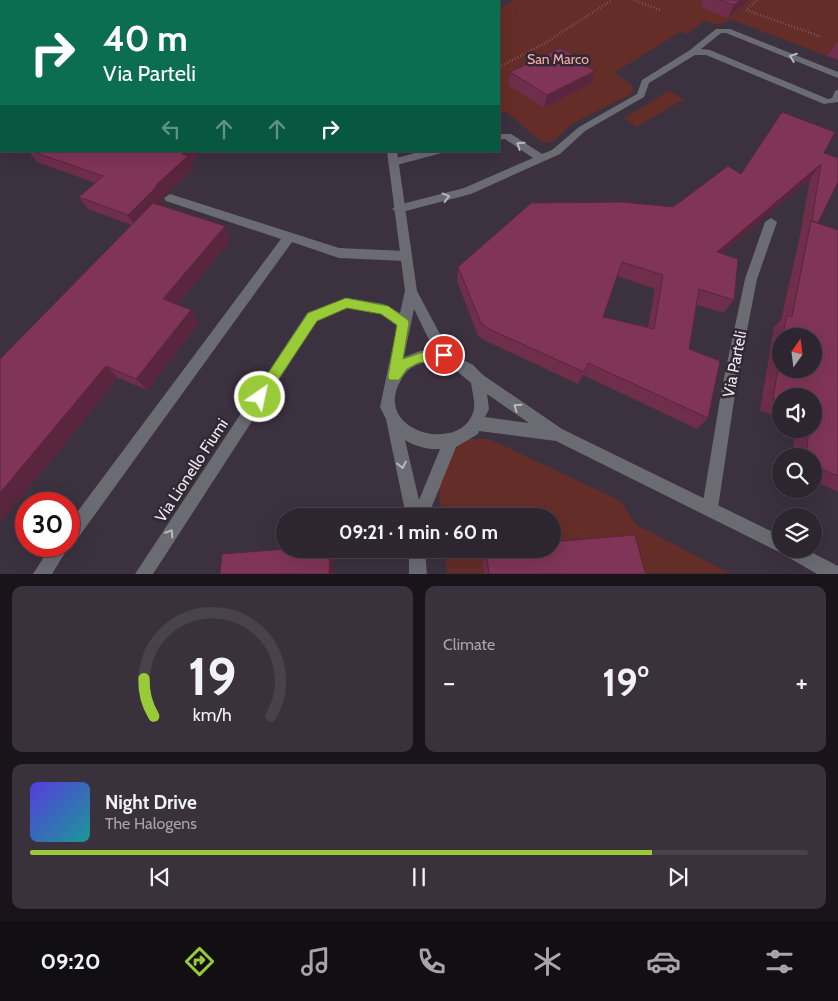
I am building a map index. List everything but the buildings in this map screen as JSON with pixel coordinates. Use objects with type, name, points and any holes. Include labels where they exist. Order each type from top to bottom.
[{"type":"street","points":[[398,209],[467,191],[556,152],[582,129],[641,95],[645,82],[693,52],[719,31],[727,31],[838,75]]},
{"type":"street","points":[[693,52],[707,52],[826,102],[836,100],[838,93]]},
{"type":"street","points":[[500,137],[507,136],[540,158]]},
{"type":"street","points":[[429,152],[392,156],[411,291],[444,355]]},
{"type":"street","points":[[170,198],[339,253],[405,256]]},
{"type":"street","name":"Via Parteli","points":[[710,508],[729,387],[751,280],[771,222]]},
{"type":"street","points":[[80,521],[289,237]]},
{"type":"street","points":[[411,291],[394,376],[388,389],[388,403],[412,508]]},
{"type":"street","name":"Via Lionello Fiumi","points":[[143,574],[312,317],[346,303],[384,310],[404,323]]},
{"type":"street","points":[[392,417],[402,430],[416,439],[433,443],[450,442],[465,435],[476,423],[482,409],[483,394],[478,380],[469,368],[458,360],[444,355],[429,355],[415,358],[403,366],[394,376]]},
{"type":"street","points":[[478,380],[557,434],[772,540]]},
{"type":"street","points":[[476,423],[557,434]]},
{"type":"street","points":[[423,508],[450,442]]},
{"type":"street","points":[[42,574],[54,557]]},
{"type":"street","points":[[417,558],[418,574]]},
{"type":"street","points":[[805,558],[836,574]]},
{"type":"path","points":[[500,66],[545,43],[612,0]]},
{"type":"path","points":[[634,0],[660,10]]},
{"type":"path","points":[[758,0],[746,10],[822,37]]},
{"type":"green space","name":"San Marco","points":[[513,0],[838,0],[838,60],[730,19],[718,24],[704,21],[687,34],[680,32],[614,73],[632,85],[633,91],[629,95],[572,124],[552,142],[541,142],[507,112],[500,113],[500,9]]},
{"type":"green space","points":[[669,91],[684,99],[637,127],[624,118]]},
{"type":"green space","points":[[467,439],[489,439],[621,501],[635,524],[729,573],[447,573],[446,558],[561,558],[561,508],[441,508],[438,481],[453,450]]},
{"type":"route","points":[[260,397],[312,317],[346,303],[384,310],[404,323],[394,376],[403,366],[415,358],[429,355],[444,355]]}]
